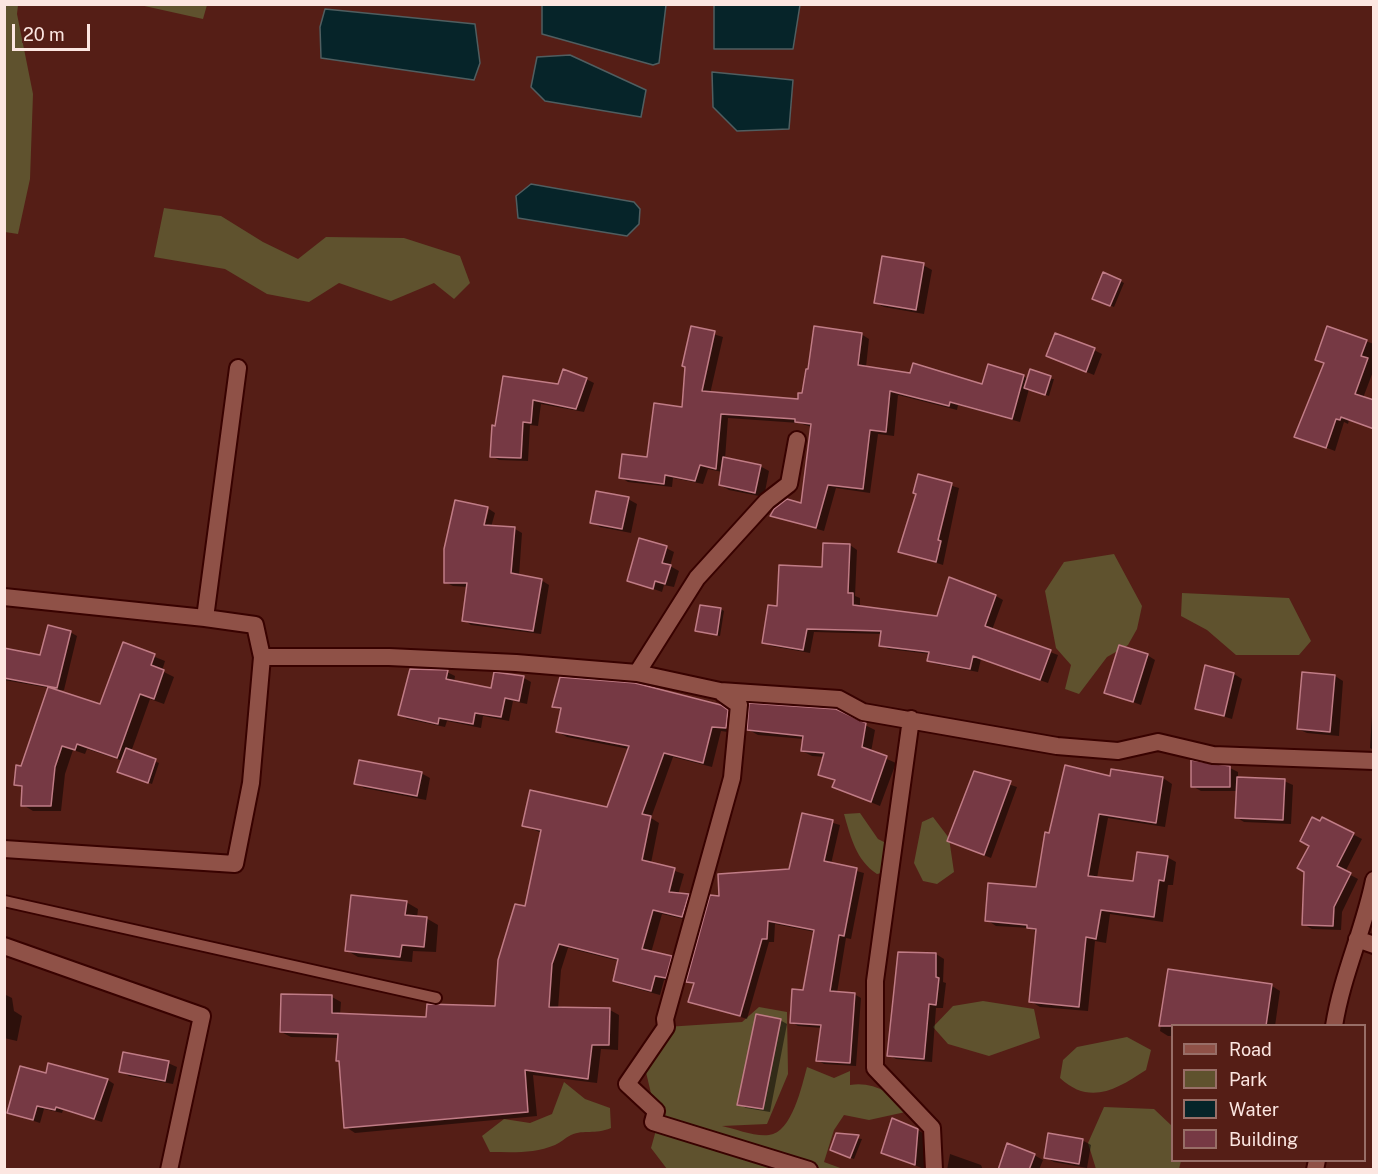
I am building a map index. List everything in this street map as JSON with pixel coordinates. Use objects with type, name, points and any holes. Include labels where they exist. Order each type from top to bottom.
[{"type":"street","points":[[205,618],[238,368]]},
{"type":"street","points":[[637,673],[697,578],[767,501],[789,484],[797,440]]},
{"type":"street","points":[[4,597],[205,618],[255,626],[262,657],[251,783],[235,864],[4,849]]},
{"type":"street","points":[[262,657],[389,657],[516,663],[637,673],[720,691],[839,699],[863,712],[1057,746],[1118,751],[1158,741],[1213,755],[1374,761]]},
{"type":"street","points":[[720,691],[739,705],[732,778],[665,1019],[666,1027],[627,1084],[656,1111],[653,1122],[809,1170]]},
{"type":"street","points":[[911,719],[875,981],[875,1068],[932,1128],[934,1170]]},
{"type":"street","points":[[1334,1024],[1339,994],[1369,906],[1374,880]]},
{"type":"street","points":[[1357,939],[1374,945]]},
{"type":"street","points":[[4,946],[202,1016],[169,1170]]},
{"type":"lane","points":[[4,901],[436,998]]},
{"type":"green space","points":[[4,5],[18,5],[17,14],[33,94],[30,179],[18,234],[5,232]]},
{"type":"green space","points":[[140,5],[207,5],[203,19]]},
{"type":"green space","points":[[164,208],[221,216],[263,242],[298,259],[326,237],[404,238],[460,256],[470,283],[454,299],[434,283],[391,301],[339,283],[309,302],[267,294],[225,269],[154,257]]},
{"type":"green space","points":[[1114,554],[1142,606],[1137,629],[1128,645],[1107,657],[1079,694],[1065,689],[1071,665],[1056,648],[1045,591],[1064,562]]},
{"type":"green space","points":[[1182,593],[1289,598],[1311,641],[1299,655],[1236,655],[1207,630],[1181,616]]},
{"type":"green space","points":[[860,813],[878,839],[896,848],[891,871],[877,874],[859,855],[844,814]]},
{"type":"green space","points":[[933,817],[949,838],[954,872],[937,884],[923,881],[914,863],[922,822]]},
{"type":"green space","points":[[983,1001],[1034,1009],[1040,1038],[989,1056],[948,1044],[933,1027],[953,1006]]},
{"type":"green space","points":[[759,1007],[787,1012],[788,1074],[767,1124],[722,1126],[758,1135],[777,1132],[784,1126],[795,1107],[807,1067],[834,1078],[850,1071],[850,1085],[867,1085],[883,1090],[910,1111],[869,1120],[844,1115],[834,1130],[824,1162],[843,1169],[667,1169],[651,1148],[658,1123],[645,1068],[666,1027],[742,1022]]},
{"type":"green space","points":[[1127,1037],[1151,1050],[1146,1070],[1135,1077],[1114,1088],[1093,1093],[1071,1086],[1060,1078],[1063,1060],[1077,1047]]},
{"type":"green space","points":[[564,1082],[585,1099],[610,1108],[611,1128],[576,1133],[555,1145],[539,1150],[490,1152],[482,1136],[504,1119],[530,1123],[552,1114]]},
{"type":"green space","points":[[1104,1107],[1154,1109],[1171,1125],[1171,1162],[1181,1162],[1179,1169],[1096,1169],[1088,1143]]},
{"type":"water","points":[[542,5],[666,5],[659,63],[653,65],[542,34]]},
{"type":"water","points":[[714,5],[800,5],[793,49],[714,49]]},
{"type":"water","points":[[325,9],[475,24],[480,63],[474,80],[321,58],[320,27]]},
{"type":"water","points":[[570,55],[646,90],[641,117],[545,101],[531,87],[537,57]]},
{"type":"water","points":[[712,72],[793,80],[789,129],[737,131],[713,107]]},
{"type":"water","points":[[531,184],[634,202],[640,209],[639,224],[627,236],[518,218],[516,196]]},
{"type":"building","points":[[882,256],[924,263],[916,310],[874,303]]},
{"type":"building","points":[[1103,272],[1121,280],[1110,306],[1092,299]]},
{"type":"building","points":[[691,326],[715,331],[702,391],[798,399],[798,393],[802,393],[806,369],[808,369],[814,326],[862,333],[858,365],[910,373],[913,363],[982,384],[988,364],[1024,375],[1012,419],[950,402],[949,406],[890,391],[886,432],[870,430],[863,489],[828,485],[816,528],[770,516],[774,509],[787,499],[801,503],[811,424],[795,422],[795,419],[721,414],[716,469],[700,465],[695,481],[665,475],[664,484],[619,478],[622,454],[647,457],[654,403],[682,407],[685,367],[682,366]]},
{"type":"building","points":[[1327,326],[1367,340],[1361,356],[1368,358],[1355,394],[1374,400],[1374,429],[1341,417],[1340,420],[1336,419],[1326,448],[1294,437],[1324,363],[1315,360]]},
{"type":"building","points":[[1055,333],[1095,348],[1086,372],[1046,356]]},
{"type":"building","points":[[563,369],[587,378],[576,409],[533,400],[531,423],[523,422],[521,458],[490,457],[492,425],[495,426],[503,376],[558,384]]},
{"type":"building","points":[[1030,369],[1051,376],[1045,395],[1024,388]]},
{"type":"building","points":[[723,457],[761,465],[755,493],[719,485]]},
{"type":"building","points":[[918,474],[952,483],[938,540],[941,541],[936,562],[898,552],[916,494],[913,493]]},
{"type":"building","points":[[596,491],[629,497],[622,529],[590,523]]},
{"type":"building","points":[[455,500],[488,507],[484,525],[515,527],[511,573],[542,579],[533,631],[462,621],[467,583],[444,583],[444,549]]},
{"type":"building","points":[[639,538],[667,546],[662,563],[671,565],[665,584],[655,581],[653,589],[627,581]]},
{"type":"building","points":[[823,543],[850,544],[848,593],[853,593],[853,605],[937,616],[949,577],[996,595],[985,626],[1051,650],[1040,680],[973,656],[970,669],[927,661],[929,652],[879,646],[881,631],[807,629],[803,650],[762,643],[768,605],[777,606],[779,565],[822,567]]},
{"type":"building","points":[[700,605],[721,608],[717,635],[695,631]]},
{"type":"building","points":[[48,625],[71,631],[57,688],[4,678],[4,648],[40,655]]},
{"type":"building","points":[[123,642],[155,654],[151,665],[164,670],[154,699],[140,694],[117,758],[77,744],[75,750],[62,746],[55,767],[51,806],[21,806],[22,786],[14,785],[16,765],[21,766],[48,687],[100,704]]},
{"type":"building","points":[[1119,645],[1148,654],[1133,702],[1104,693]]},
{"type":"building","points":[[1205,665],[1234,673],[1224,716],[1195,709]]},
{"type":"building","points":[[410,669],[448,670],[446,679],[491,688],[494,672],[524,676],[519,701],[505,698],[501,717],[475,713],[473,724],[439,718],[438,724],[398,715]]},
{"type":"building","points":[[1302,672],[1335,675],[1330,732],[1297,729]]},
{"type":"building","points":[[560,677],[635,683],[721,705],[728,710],[726,728],[712,727],[703,763],[664,753],[642,814],[651,816],[642,860],[675,868],[669,892],[689,894],[682,917],[653,910],[642,949],[672,956],[666,978],[655,976],[651,991],[613,981],[618,959],[559,944],[552,964],[549,1007],[610,1008],[609,1045],[592,1045],[588,1079],[525,1070],[528,1112],[344,1128],[339,1061],[336,1061],[338,1034],[280,1032],[281,994],[332,995],[332,1013],[426,1017],[427,1004],[495,1006],[498,960],[515,904],[525,906],[541,830],[522,826],[530,790],[607,807],[629,746],[556,732],[561,708],[552,707]]},
{"type":"building","points":[[749,703],[836,709],[866,723],[862,747],[887,756],[871,802],[832,787],[835,780],[818,775],[824,753],[801,751],[803,736],[747,730]]},
{"type":"building","points":[[126,748],[156,759],[148,783],[117,772]]},
{"type":"building","points":[[359,760],[422,772],[417,796],[354,784]]},
{"type":"building","points":[[1191,760],[1230,766],[1230,787],[1191,787]]},
{"type":"building","points":[[1065,765],[1110,776],[1111,769],[1163,777],[1156,823],[1099,814],[1088,876],[1133,881],[1137,852],[1168,856],[1164,881],[1159,880],[1154,917],[1101,910],[1096,939],[1086,937],[1079,1007],[1029,1002],[1036,929],[1027,928],[1027,925],[985,921],[988,883],[1036,887],[1045,832],[1049,833]]},
{"type":"building","points":[[974,771],[1011,781],[984,855],[947,841]]},
{"type":"building","points":[[1237,777],[1285,779],[1283,820],[1235,818]]},
{"type":"building","points":[[802,813],[833,820],[824,861],[857,868],[844,936],[839,935],[830,991],[855,993],[850,1063],[816,1061],[821,1025],[790,1023],[792,989],[803,990],[814,930],[768,921],[767,939],[762,939],[740,1016],[688,1002],[694,983],[686,982],[710,895],[719,896],[718,874],[789,869]]},
{"type":"building","points":[[1312,817],[1320,821],[1322,817],[1354,833],[1337,866],[1351,873],[1334,907],[1333,926],[1302,925],[1304,872],[1297,868],[1309,846],[1300,841]]},
{"type":"building","points":[[351,895],[407,901],[405,915],[427,917],[424,947],[402,945],[400,957],[345,951]]},
{"type":"building","points":[[898,952],[936,953],[936,977],[939,978],[936,1005],[929,1004],[924,1059],[887,1056]]},
{"type":"building","points":[[1168,969],[1272,984],[1266,1024],[1159,1026]]},
{"type":"building","points":[[756,1014],[781,1019],[763,1109],[737,1105]]},
{"type":"building","points":[[123,1052],[169,1061],[165,1081],[119,1072]]},
{"type":"building","points":[[48,1063],[108,1079],[94,1119],[56,1107],[55,1110],[37,1106],[33,1120],[7,1113],[20,1066],[46,1073]]},
{"type":"building","points":[[892,1118],[918,1129],[915,1165],[881,1153]]},
{"type":"building","points":[[836,1133],[859,1135],[850,1158],[830,1150]]},
{"type":"building","points":[[1048,1133],[1083,1139],[1079,1164],[1044,1158]]},
{"type":"building","points":[[1007,1143],[1035,1154],[1029,1170],[998,1170]]}]
